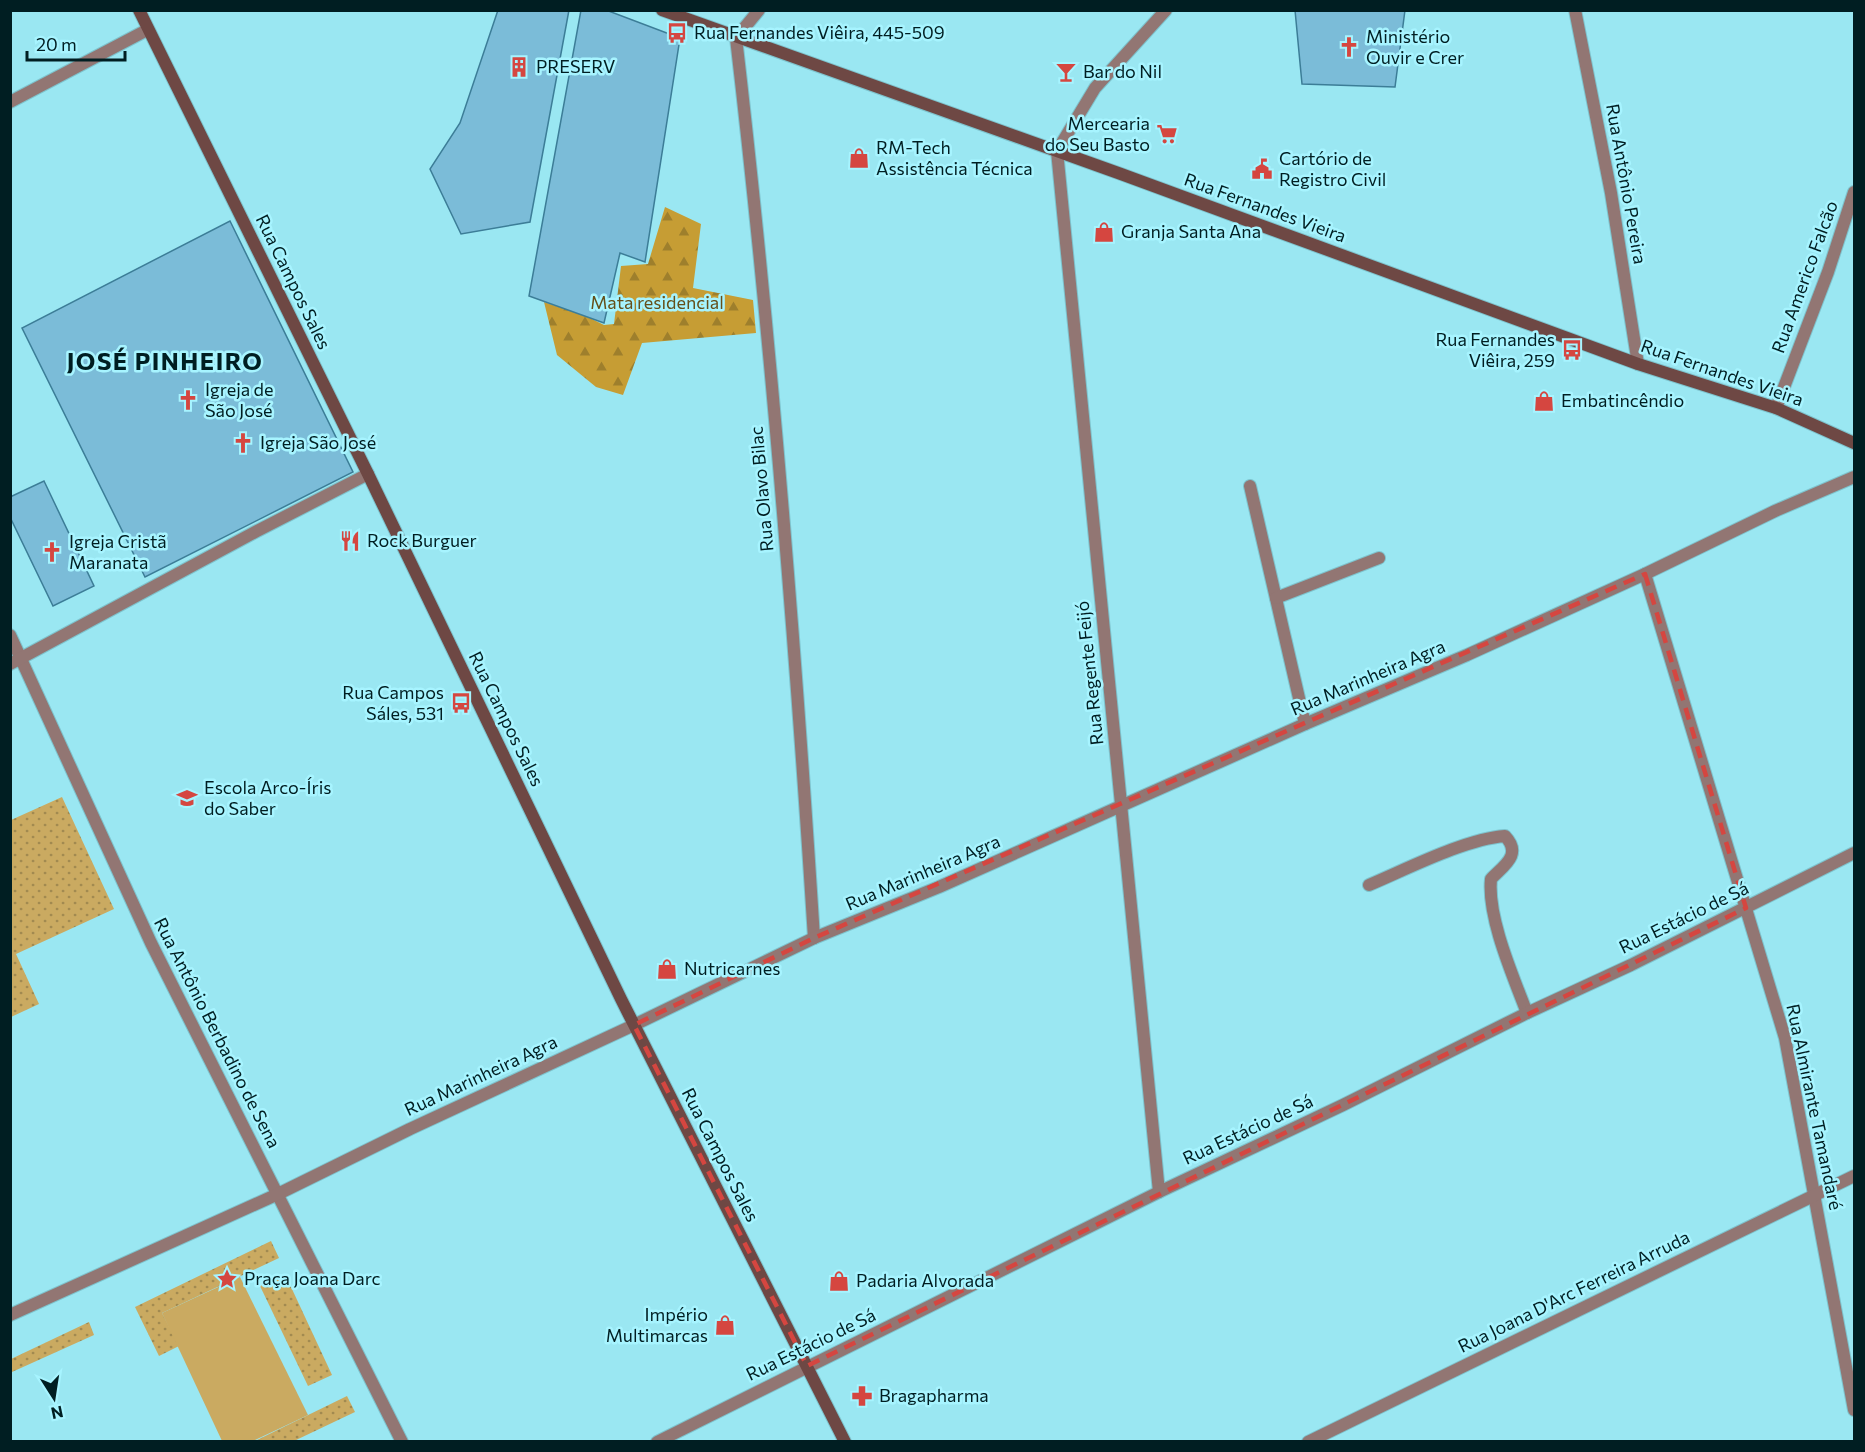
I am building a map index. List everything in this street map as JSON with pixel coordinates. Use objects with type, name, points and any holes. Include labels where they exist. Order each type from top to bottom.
[{"type":"street","name":"Rua Campos Sales","points":[[139,10],[368,474],[634,1025],[845,1442]]},
{"type":"street","points":[[10,102],[147,30],[147,10]]},
{"type":"street","name":"Rua Fernandes Vieira","points":[[662,10],[1057,151],[1638,364],[1776,408],[1854,443]]},
{"type":"street","points":[[736,38],[759,10]]},
{"type":"street","points":[[1057,151],[1095,88],[1166,10]]},
{"type":"street","name":"Rua Antônio Pereira","points":[[1575,10],[1611,193],[1638,364]]},
{"type":"street","name":"Rua Olavo Bilac","points":[[736,38],[749,147],[782,504],[814,939]]},
{"type":"street","name":"Rua Regente Feijó","points":[[1057,151],[1159,1192]]},
{"type":"street","name":"Rua Americo Falcão","points":[[1776,408],[1828,272],[1854,192]]},
{"type":"street","points":[[16,661],[368,474]]},
{"type":"street","name":"Rua Marinheira Agra","points":[[10,1315],[278,1194],[410,1129],[814,939],[950,882],[1305,724],[1467,655],[1645,574],[1775,511],[1854,477]]},
{"type":"street","points":[[1251,486],[1305,724]]},
{"type":"street","points":[[1276,598],[1379,558]]},
{"type":"street","name":"Rua Almirante Tamandaré","points":[[1645,574],[1785,1038],[1854,1410]]},
{"type":"street","name":"Rua Antônio Berbadino de Sena","points":[[10,635],[16,661],[152,943],[402,1442]]},
{"type":"street","points":[[1369,885],[1441,854],[1494,837],[1505,836],[1512,851],[1510,861],[1491,879],[1489,893],[1506,956],[1527,1013]]},
{"type":"street","name":"Rua Estácio de Sá","points":[[657,1442],[1159,1192],[1343,1105],[1527,1013],[1631,965],[1854,853]]},
{"type":"street","name":"Rua Joana D'Arc Ferreira Arruda","points":[[1308,1442],[1854,1176]]},
{"type":"highlighted area","points":[[1645,574],[1746,908],[807,1366],[634,1025],[814,938]]},
{"type":"shaded area","points":[[62,797],[114,909],[16,954],[39,1004],[11,1017],[11,820]]},
{"type":"shaded area","points":[[271,1241],[279,1258],[162,1313],[179,1346],[159,1356],[135,1307]]},
{"type":"shaded area","points":[[285,1274],[332,1375],[308,1386],[260,1286]]},
{"type":"shaded area","points":[[240,1277],[308,1415],[253,1441],[222,1441],[162,1313]]},
{"type":"shaded area","points":[[89,1322],[94,1335],[12,1372],[11,1359]]},
{"type":"shaded area","points":[[347,1396],[355,1412],[294,1441],[253,1442]]},
{"type":"green space","name":"Mata residencial","points":[[665,207],[701,224],[693,288],[753,300],[756,333],[642,343],[623,395],[596,387],[557,355],[544,302],[586,316],[604,325],[614,324],[621,266],[648,264]]},
{"type":"building","name":"PRESERV","points":[[498,10],[569,10],[530,222],[461,234],[430,169],[460,123]]},
{"type":"building","points":[[581,10],[606,10],[680,38],[645,262],[620,253],[604,323],[529,296]]},
{"type":"building","name":"Ministério Ouvir e Crer","points":[[1295,10],[1405,10],[1395,87],[1302,84]]},
{"type":"building","name":"Igreja de São José","points":[[230,221],[353,472],[145,577],[22,328]]},
{"type":"building","name":"Igreja Cristã Maranata","points":[[44,481],[94,586],[53,606],[10,517],[10,497]]},
{"type":"place","name":"Rua Fernandes Viêira, 445-509","points":[[677,33]]},
{"type":"place","name":"Ministério Ouvir e Crer","points":[[1349,47]]},
{"type":"place","name":"PRESERV","points":[[519,67]]},
{"type":"place","name":"Bar do Nil","points":[[1066,72]]},
{"type":"place","name":"Mercearia do Seu Basto","points":[[1167,134]]},
{"type":"place","name":"RM-Tech Assistência Técnica","points":[[859,158]]},
{"type":"place","name":"Cartório de Registro Civil","points":[[1262,169]]},
{"type":"place","name":"Granja Santa Ana","points":[[1104,232]]},
{"type":"place","name":"Rua Fernandes Viêira, 259","points":[[1572,350]]},
{"type":"place","name":"Igreja de São José","points":[[188,400]]},
{"type":"place","name":"Embatincêndio","points":[[1544,401]]},
{"type":"place","name":"Igreja São José","points":[[243,443]]},
{"type":"place","name":"Rock Burguer","points":[[350,541]]},
{"type":"place","name":"Igreja Cristã Maranata","points":[[52,552]]},
{"type":"place","name":"Rua Campos Sáles, 531","points":[[461,703]]},
{"type":"place","name":"Escola Arco-Íris do Saber","points":[[187,798]]},
{"type":"place","name":"Nutricarnes","points":[[667,969]]},
{"type":"place","name":"Praça Joana Darc","points":[[227,1279]]},
{"type":"place","name":"Padaria Alvorada","points":[[839,1281]]},
{"type":"place","name":"Império Multimarcas","points":[[725,1325]]},
{"type":"place","name":"Bragapharma","points":[[862,1396]]},
{"type":"district","name":"JOSÉ PINHEIRO","points":[[165,362]]}]
